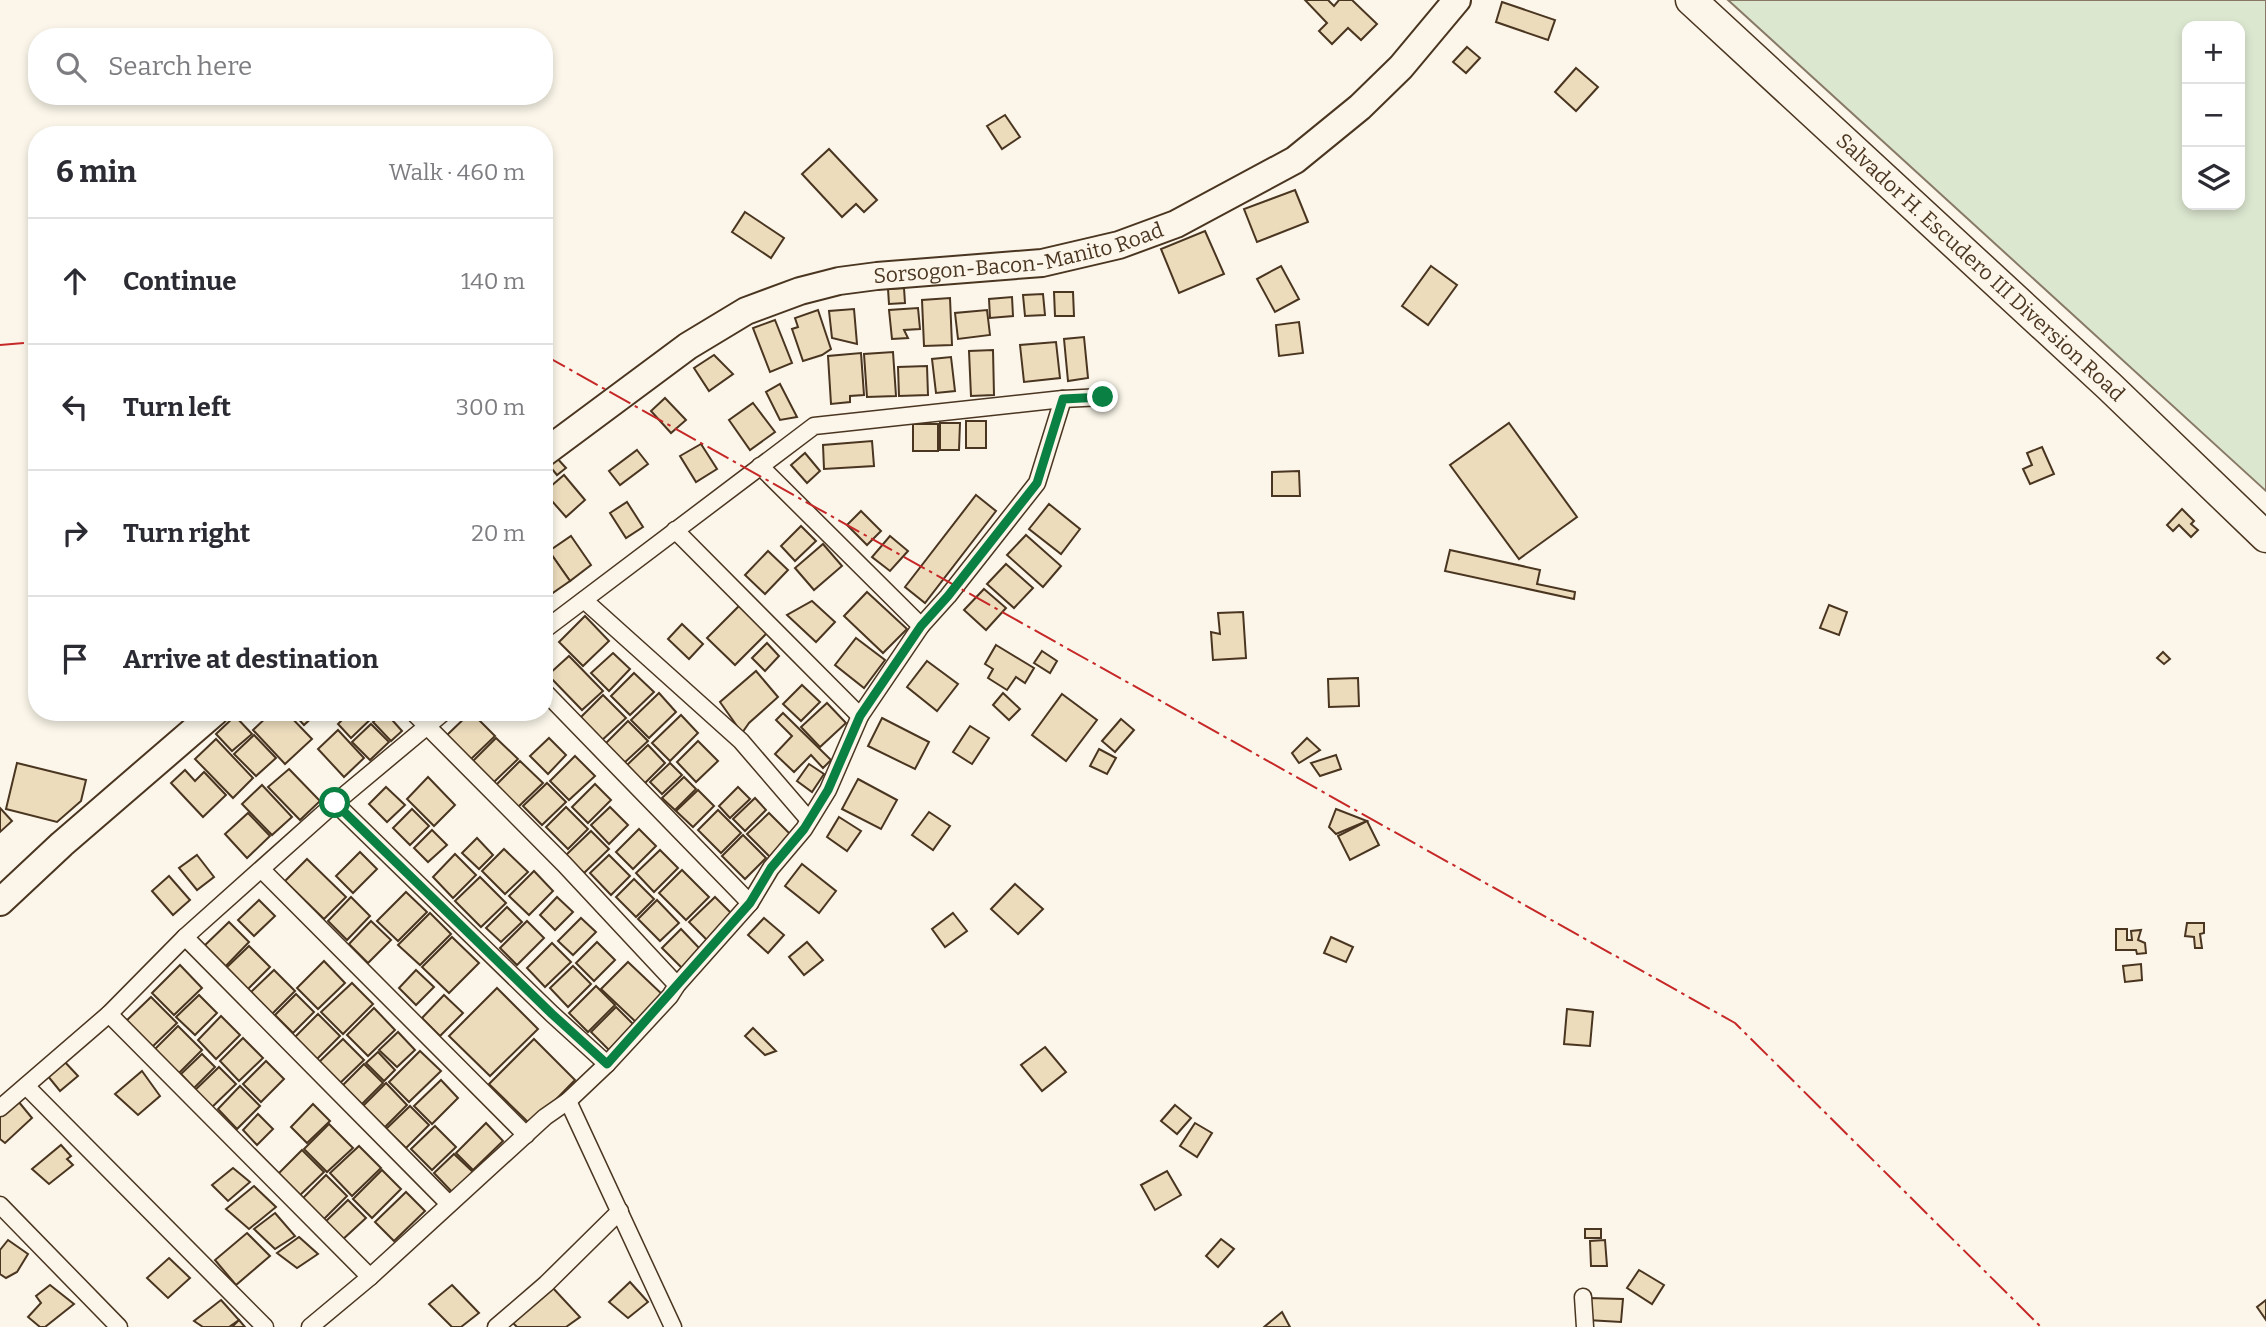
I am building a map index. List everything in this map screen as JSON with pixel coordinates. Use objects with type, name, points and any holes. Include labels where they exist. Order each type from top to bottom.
[{"type":"highway","name":"Salvador H. Escudero III Diversion Road","points":[[1691,0],[2109,386],[2266,537]]},
{"type":"main road","name":"Sorsogon-Bacon-Manito Road","points":[[553,446],[688,346],[746,311],[800,291],[839,281],[877,276],[993,268],[1082,256],[1147,236],[1188,218],[1295,160],[1360,107],[1401,67],[1457,0]]},
{"type":"main road","points":[[0,902],[62,844],[205,721]]},
{"type":"street","points":[[553,623],[814,426],[1103,397]]},
{"type":"street","points":[[310,1327],[370,1277],[545,1116],[568,1101],[607,1064],[750,903],[771,868],[809,820],[828,790],[860,716],[921,626],[1037,483],[1063,399]]},
{"type":"street","points":[[760,466],[921,626]]},
{"type":"street","points":[[675,530],[860,716]]},
{"type":"street","points":[[584,600],[741,741],[809,820]]},
{"type":"street","points":[[553,700],[750,903]]},
{"type":"street","points":[[422,721],[564,864],[677,985]]},
{"type":"street","points":[[0,1108],[109,1014],[185,937],[335,803],[433,721]]},
{"type":"street","points":[[335,803],[607,1064]]},
{"type":"street","points":[[262,870],[526,1135]]},
{"type":"street","points":[[185,937],[449,1204]]},
{"type":"street","points":[[109,1014],[370,1277]]},
{"type":"street","points":[[26,1086],[265,1327]]},
{"type":"street","points":[[568,1101],[669,1321],[654,1327]]},
{"type":"street","points":[[0,1205],[119,1327]]},
{"type":"street","points":[[496,1327],[546,1284],[620,1211]]},
{"type":"street","points":[[1583,1297],[1585,1327]]},
{"type":"green space","points":[[1728,0],[2266,0],[2266,491]]},
{"type":"building","points":[[1305,0],[1328,0],[1334,6],[1339,0],[1352,0],[1377,24],[1361,40],[1348,28],[1332,44],[1319,31],[1327,23]]},
{"type":"building","points":[[1502,2],[1555,20],[1548,40],[1496,22]]},
{"type":"building","points":[[1467,47],[1480,58],[1466,73],[1453,62]]},
{"type":"building","points":[[1576,68],[1598,87],[1576,111],[1555,92]]},
{"type":"building","points":[[1005,115],[1020,137],[1002,149],[987,126]]},
{"type":"building","points":[[829,149],[877,200],[864,212],[856,204],[842,217],[802,174]]},
{"type":"building","points":[[1295,190],[1308,222],[1257,242],[1244,209]]},
{"type":"building","points":[[745,212],[784,238],[771,258],[732,232]]},
{"type":"building","points":[[1205,231],[1224,274],[1179,293],[1161,249]]},
{"type":"building","points":[[1281,266],[1299,299],[1275,312],[1257,279]]},
{"type":"building","points":[[1431,266],[1457,285],[1428,325],[1402,306]]},
{"type":"building","points":[[904,288],[905,303],[889,304],[888,289]]},
{"type":"building","points":[[1054,292],[1073,292],[1074,316],[1055,316]]},
{"type":"building","points":[[1043,294],[1045,315],[1025,316],[1023,295]]},
{"type":"building","points":[[1012,297],[1013,316],[990,318],[989,299]]},
{"type":"building","points":[[950,298],[952,345],[924,346],[922,300]]},
{"type":"building","points":[[918,308],[920,329],[904,330],[908,338],[892,339],[889,310]]},
{"type":"building","points":[[854,309],[857,344],[832,338],[829,311]]},
{"type":"building","points":[[818,310],[831,349],[803,361],[792,329],[798,327],[795,318]]},
{"type":"building","points":[[987,310],[990,335],[958,339],[955,313]]},
{"type":"building","points":[[775,320],[792,363],[770,372],[753,328]]},
{"type":"building","points":[[1299,322],[1303,353],[1279,356],[1276,325]]},
{"type":"building","points":[[1084,337],[1088,378],[1068,381],[1064,339]]},
{"type":"building","points":[[1056,342],[1060,378],[1024,382],[1020,345]]},
{"type":"building","points":[[993,350],[994,395],[971,396],[969,351]]},
{"type":"building","points":[[893,352],[896,396],[867,397],[864,354]]},
{"type":"building","points":[[861,353],[864,395],[850,396],[850,402],[831,404],[828,356]]},
{"type":"building","points":[[714,355],[733,374],[709,391],[694,368]]},
{"type":"building","points":[[951,357],[955,391],[936,393],[932,359]]},
{"type":"building","points":[[927,366],[928,395],[899,396],[898,367]]},
{"type":"building","points":[[780,384],[797,417],[780,420],[766,392]]},
{"type":"building","points":[[665,398],[686,420],[671,433],[651,411]]},
{"type":"building","points":[[753,403],[775,432],[750,450],[729,420]]},
{"type":"building","points":[[966,421],[986,421],[986,448],[966,448]]},
{"type":"building","points":[[940,423],[960,423],[959,450],[940,450]]},
{"type":"building","points":[[1509,423],[1577,517],[1519,559],[1450,465]]},
{"type":"building","points":[[913,424],[938,424],[938,451],[913,451]]},
{"type":"building","points":[[872,441],[874,466],[824,469],[823,445]]},
{"type":"building","points":[[701,444],[717,469],[696,482],[680,456]]},
{"type":"building","points":[[2042,447],[2054,474],[2030,484],[2023,469],[2032,465],[2027,453]]},
{"type":"building","points":[[637,450],[648,464],[620,485],[609,471]]},
{"type":"building","points":[[805,453],[820,471],[807,483],[791,465]]},
{"type":"building","points":[[555,456],[566,468],[557,475],[553,470]]},
{"type":"building","points":[[1299,471],[1300,496],[1272,496],[1272,472]]},
{"type":"building","points":[[564,475],[585,500],[566,517],[553,502],[553,484]]},
{"type":"building","points":[[976,495],[996,511],[925,603],[905,587]]},
{"type":"building","points":[[627,502],[643,527],[626,538],[610,513]]},
{"type":"building","points":[[1049,504],[1080,529],[1061,554],[1029,529]]},
{"type":"building","points":[[2182,509],[2194,521],[2191,524],[2198,530],[2191,537],[2179,525],[2173,531],[2167,525]]},
{"type":"building","points":[[861,511],[881,531],[867,545],[847,525]]},
{"type":"building","points":[[801,526],[816,541],[795,561],[781,546]]},
{"type":"building","points":[[1026,535],[1061,566],[1043,587],[1007,555]]},
{"type":"building","points":[[571,536],[591,565],[570,581],[553,557],[553,548]]},
{"type":"building","points":[[890,536],[908,551],[890,571],[872,557]]},
{"type":"building","points":[[823,544],[842,566],[814,590],[795,568]]},
{"type":"building","points":[[1450,550],[1540,570],[1537,584],[1575,592],[1574,599],[1445,571]]},
{"type":"building","points":[[768,551],[788,570],[765,594],[745,575]]},
{"type":"building","points":[[553,557],[570,581],[553,593]]},
{"type":"building","points":[[1006,564],[1033,588],[1014,608],[987,584]]},
{"type":"building","points":[[984,589],[1006,608],[986,630],[964,610]]},
{"type":"building","points":[[867,592],[907,629],[883,653],[844,616]]},
{"type":"building","points":[[812,601],[835,622],[816,642],[787,615]]},
{"type":"building","points":[[1829,605],[1847,612],[1839,635],[1820,628]]},
{"type":"building","points":[[739,606],[767,633],[735,665],[707,638]]},
{"type":"building","points":[[1243,612],[1246,658],[1213,660],[1211,632],[1220,634],[1218,613]]},
{"type":"building","points":[[585,616],[609,641],[583,666],[559,642]]},
{"type":"building","points":[[682,624],[703,644],[689,659],[668,639]]},
{"type":"building","points":[[856,638],[885,660],[864,688],[835,665]]},
{"type":"building","points":[[767,643],[779,656],[765,671],[752,658]]},
{"type":"building","points":[[996,645],[1034,668],[1025,683],[1016,677],[1007,690],[988,678],[993,669],[985,664]]},
{"type":"building","points":[[1042,651],[1057,661],[1050,673],[1034,663]]},
{"type":"building","points":[[2163,652],[2170,659],[2164,664],[2157,658]]},
{"type":"building","points":[[613,653],[630,669],[609,691],[591,673]]},
{"type":"building","points":[[569,656],[603,691],[582,710],[553,680],[553,670]]},
{"type":"building","points":[[927,661],[958,684],[937,711],[907,687]]},
{"type":"building","points":[[756,671],[778,697],[749,723],[742,733],[720,702]]},
{"type":"building","points":[[634,673],[654,692],[630,715],[611,696]]},
{"type":"building","points":[[1358,678],[1359,706],[1329,707],[1328,679]]},
{"type":"building","points":[[802,685],[820,702],[801,721],[783,704]]},
{"type":"building","points":[[659,693],[676,712],[649,738],[631,720]]},
{"type":"building","points":[[1003,693],[1020,709],[1009,720],[993,705]]},
{"type":"building","points":[[1062,694],[1097,720],[1066,761],[1032,735]]},
{"type":"building","points":[[603,695],[626,718],[600,742],[578,720]]},
{"type":"building","points":[[827,703],[846,723],[820,747],[801,727]]},
{"type":"building","points":[[783,713],[831,760],[823,768],[811,755],[794,772],[775,754],[792,736],[776,720]]},
{"type":"building","points":[[681,715],[698,733],[670,761],[652,743]]},
{"type":"building","points":[[882,718],[929,742],[915,769],[868,746]]},
{"type":"building","points":[[1121,719],[1134,730],[1115,752],[1102,741]]},
{"type":"building","points":[[230,721],[240,721],[252,734],[232,751],[216,734]]},
{"type":"building","points":[[262,721],[295,721],[312,739],[285,764],[253,730]]},
{"type":"building","points":[[341,721],[369,721],[351,738],[338,724]]},
{"type":"building","points":[[393,721],[402,731],[391,741],[373,722]]},
{"type":"building","points":[[462,721],[480,721],[495,736],[470,760],[446,736]]},
{"type":"building","points":[[628,721],[648,741],[623,764],[604,745]]},
{"type":"building","points":[[371,724],[389,742],[370,760],[352,742]]},
{"type":"building","points":[[970,726],[989,738],[972,764],[953,752]]},
{"type":"building","points":[[338,730],[364,758],[344,777],[318,749]]},
{"type":"building","points":[[254,735],[276,758],[256,776],[234,754]]},
{"type":"building","points":[[496,738],[518,759],[494,782],[473,761]]},
{"type":"building","points":[[549,738],[566,755],[548,774],[530,756]]},
{"type":"building","points":[[1307,738],[1320,750],[1299,763],[1292,753]]},
{"type":"building","points":[[216,739],[253,778],[233,798],[195,759]]},
{"type":"building","points":[[698,741],[718,761],[696,782],[677,762]]},
{"type":"building","points":[[648,745],[665,763],[644,784],[626,766]]},
{"type":"building","points":[[1099,749],[1116,758],[1107,774],[1090,766]]},
{"type":"building","points":[[1336,755],[1341,769],[1320,776],[1311,763]]},
{"type":"building","points":[[575,756],[595,776],[569,800],[550,781]]},
{"type":"building","points":[[520,761],[543,783],[516,809],[494,787]]},
{"type":"building","points":[[17,763],[86,780],[81,801],[57,822],[6,809]]},
{"type":"building","points":[[670,763],[682,775],[662,794],[650,782]]},
{"type":"building","points":[[809,764],[824,774],[812,792],[797,781]]},
{"type":"building","points":[[289,769],[320,801],[300,820],[268,787]]},
{"type":"building","points":[[185,770],[195,781],[204,772],[226,795],[203,817],[171,783]]},
{"type":"building","points":[[428,777],[455,805],[434,826],[407,799]]},
{"type":"building","points":[[684,777],[696,789],[675,810],[662,798]]},
{"type":"building","points":[[858,779],[897,800],[881,829],[842,809]]},
{"type":"building","points":[[547,783],[566,802],[542,825],[523,806]]},
{"type":"building","points":[[595,784],[611,800],[588,823],[572,807]]},
{"type":"building","points":[[262,785],[292,817],[272,835],[242,804]]},
{"type":"building","points":[[386,787],[405,805],[387,822],[369,804]]},
{"type":"building","points":[[738,787],[750,799],[730,818],[719,806]]},
{"type":"building","points":[[698,790],[714,806],[693,827],[676,811]]},
{"type":"building","points":[[755,798],[766,810],[745,831],[733,819]]},
{"type":"building","points":[[566,807],[588,829],[568,849],[546,827]]},
{"type":"building","points":[[610,807],[628,825],[609,844],[591,825]]},
{"type":"building","points":[[0,808],[12,821],[0,832]]},
{"type":"building","points":[[412,809],[429,826],[410,845],[393,828]]},
{"type":"building","points":[[1336,809],[1367,821],[1336,834],[1329,827]]},
{"type":"building","points":[[718,810],[741,833],[721,853],[698,830]]},
{"type":"building","points":[[929,812],[950,826],[933,850],[912,835]]},
{"type":"building","points":[[248,813],[270,836],[247,858],[225,834]]},
{"type":"building","points":[[769,813],[792,836],[770,857],[747,834]]},
{"type":"building","points":[[839,817],[861,831],[847,851],[827,837]]},
{"type":"building","points":[[1367,821],[1379,845],[1350,860],[1338,836]]},
{"type":"building","points":[[639,829],[656,846],[633,869],[616,852]]},
{"type":"building","points":[[432,830],[447,845],[428,862],[414,848]]},
{"type":"building","points":[[591,831],[609,849],[584,873],[566,855]]},
{"type":"building","points":[[743,835],[766,858],[745,879],[722,856]]},
{"type":"building","points":[[477,838],[493,855],[479,869],[462,853]]},
{"type":"building","points":[[504,849],[528,872],[505,894],[482,871]]},
{"type":"building","points":[[660,850],[678,868],[654,892],[636,873]]},
{"type":"building","points":[[360,852],[377,869],[353,893],[336,876]]},
{"type":"building","points":[[455,854],[476,875],[453,898],[433,877]]},
{"type":"building","points":[[197,855],[214,877],[197,890],[179,868]]},
{"type":"building","points":[[609,855],[630,876],[611,895],[590,873]]},
{"type":"building","points":[[307,859],[346,897],[324,919],[285,881]]},
{"type":"building","points":[[802,864],[836,891],[819,913],[785,886]]},
{"type":"building","points":[[682,870],[709,897],[686,920],[659,893]]},
{"type":"building","points":[[534,871],[553,891],[529,915],[509,896]]},
{"type":"building","points":[[169,876],[190,900],[173,915],[152,891]]},
{"type":"building","points":[[480,877],[506,903],[481,927],[455,901]]},
{"type":"building","points":[[634,879],[654,899],[636,917],[616,897]]},
{"type":"building","points":[[1015,884],[1043,909],[1018,934],[991,909]]},
{"type":"building","points":[[406,892],[427,912],[398,941],[377,921]]},
{"type":"building","points":[[351,897],[370,916],[347,940],[328,921]]},
{"type":"building","points":[[557,897],[573,912],[555,930],[540,915]]},
{"type":"building","points":[[715,897],[735,917],[709,942],[689,922]]},
{"type":"building","points":[[259,900],[275,916],[254,936],[238,920]]},
{"type":"building","points":[[657,900],[679,923],[660,941],[638,919]]},
{"type":"building","points":[[507,907],[522,922],[501,942],[486,928]]},
{"type":"building","points":[[430,913],[451,934],[420,965],[398,945]]},
{"type":"building","points":[[953,913],[967,931],[945,947],[932,929]]},
{"type":"building","points":[[581,918],[596,932],[573,955],[558,941]]},
{"type":"building","points":[[764,918],[784,935],[768,953],[748,935]]},
{"type":"building","points":[[371,921],[391,940],[368,963],[349,944]]},
{"type":"building","points":[[527,921],[544,938],[517,965],[500,948]]},
{"type":"building","points":[[229,922],[249,942],[223,969],[202,948]]},
{"type":"building","points":[[2187,923],[2204,923],[2204,933],[2200,934],[2202,948],[2195,948],[2194,937],[2185,936]]},
{"type":"building","points":[[681,929],[701,950],[682,968],[662,948]]},
{"type":"building","points":[[2116,929],[2127,929],[2127,940],[2132,940],[2131,931],[2141,930],[2138,940],[2145,943],[2146,953],[2116,950]]},
{"type":"building","points":[[452,937],[479,963],[449,993],[422,967]]},
{"type":"building","points":[[1331,937],[1353,947],[1346,962],[1324,953]]},
{"type":"building","points":[[597,942],[615,960],[594,981],[576,963]]},
{"type":"building","points":[[807,942],[823,960],[804,975],[789,957]]},
{"type":"building","points":[[552,943],[571,962],[545,987],[527,968]]},
{"type":"building","points":[[249,946],[270,967],[246,991],[225,969]]},
{"type":"building","points":[[324,961],[345,983],[318,1009],[297,988]]},
{"type":"building","points":[[628,962],[665,997],[638,1024],[601,989]]},
{"type":"building","points":[[2141,964],[2142,980],[2125,982],[2123,966]]},
{"type":"building","points":[[180,965],[202,988],[174,1015],[152,993]]},
{"type":"building","points":[[573,966],[591,984],[568,1007],[550,988]]},
{"type":"building","points":[[274,970],[295,991],[272,1014],[251,992]]},
{"type":"building","points":[[416,970],[434,987],[416,1005],[399,988]]},
{"type":"building","points":[[352,983],[373,1004],[343,1034],[321,1012]]},
{"type":"building","points":[[596,986],[615,1005],[588,1032],[569,1013]]},
{"type":"building","points":[[497,988],[538,1029],[490,1076],[449,1036]]},
{"type":"building","points":[[296,994],[314,1012],[293,1033],[275,1015]]},
{"type":"building","points":[[199,995],[217,1013],[195,1035],[176,1017]]},
{"type":"building","points":[[444,995],[463,1013],[440,1036],[422,1018]]},
{"type":"building","points":[[151,997],[177,1023],[150,1049],[124,1023]]},
{"type":"building","points":[[616,1007],[638,1029],[613,1054],[591,1032]]},
{"type":"building","points":[[374,1008],[395,1030],[368,1056],[347,1035]]},
{"type":"building","points":[[1567,1009],[1593,1012],[1590,1046],[1564,1044]]},
{"type":"building","points":[[318,1014],[340,1036],[315,1061],[293,1039]]},
{"type":"building","points":[[221,1016],[240,1035],[216,1059],[198,1040]]},
{"type":"building","points":[[178,1026],[202,1050],[178,1074],[154,1050]]},
{"type":"building","points":[[753,1028],[776,1051],[765,1055],[745,1036]]},
{"type":"building","points":[[398,1032],[415,1050],[397,1067],[379,1050]]},
{"type":"building","points":[[243,1038],[263,1058],[239,1081],[220,1061]]},
{"type":"building","points":[[343,1039],[364,1060],[338,1085],[317,1064]]},
{"type":"building","points":[[534,1039],[575,1080],[531,1125],[489,1084]]},
{"type":"building","points":[[1045,1047],[1066,1072],[1042,1091],[1021,1065]]},
{"type":"building","points":[[420,1051],[441,1071],[409,1102],[389,1082]]},
{"type":"building","points":[[378,1052],[395,1070],[384,1081],[366,1063]]},
{"type":"building","points":[[202,1054],[215,1067],[194,1088],[181,1074]]},
{"type":"building","points":[[63,1060],[78,1076],[60,1091],[47,1075]]},
{"type":"building","points":[[266,1061],[284,1079],[261,1102],[243,1084]]},
{"type":"building","points":[[364,1064],[383,1083],[360,1106],[341,1087]]},
{"type":"building","points":[[219,1067],[236,1084],[209,1110],[192,1093]]},
{"type":"building","points":[[142,1071],[160,1096],[138,1115],[115,1094]]},
{"type":"building","points":[[441,1080],[458,1098],[432,1124],[414,1106]]},
{"type":"building","points":[[386,1083],[407,1105],[383,1129],[361,1108]]},
{"type":"building","points":[[240,1086],[260,1106],[237,1129],[218,1109]]},
{"type":"building","points":[[18,1101],[32,1118],[5,1143],[0,1139],[0,1114]]},
{"type":"building","points":[[313,1104],[330,1121],[307,1143],[291,1127]]},
{"type":"building","points":[[1175,1105],[1191,1118],[1177,1134],[1161,1121]]},
{"type":"building","points":[[410,1106],[429,1125],[406,1148],[386,1129]]},
{"type":"building","points":[[258,1114],[273,1129],[257,1145],[243,1130]]},
{"type":"building","points":[[486,1123],[503,1141],[473,1170],[456,1153]]},
{"type":"building","points":[[1195,1123],[1212,1133],[1197,1157],[1180,1146]]},
{"type":"building","points":[[329,1124],[353,1148],[327,1172],[304,1149]]},
{"type":"building","points":[[435,1126],[456,1147],[432,1170],[411,1149]]},
{"type":"building","points":[[61,1145],[71,1156],[67,1159],[73,1165],[49,1184],[32,1169]]},
{"type":"building","points":[[359,1146],[381,1168],[352,1196],[330,1173]]},
{"type":"building","points":[[302,1150],[324,1172],[297,1198],[276,1176]]},
{"type":"building","points":[[454,1154],[475,1174],[454,1194],[434,1173]]},
{"type":"building","points":[[233,1168],[250,1182],[228,1201],[212,1185]]},
{"type":"building","points":[[382,1170],[401,1189],[372,1218],[353,1199]]},
{"type":"building","points":[[1167,1171],[1181,1195],[1155,1210],[1141,1185]]},
{"type":"building","points":[[326,1175],[347,1196],[321,1222],[300,1201]]},
{"type":"building","points":[[254,1186],[276,1207],[249,1229],[226,1209]]},
{"type":"building","points":[[406,1192],[425,1211],[394,1241],[375,1222]]},
{"type":"building","points":[[348,1200],[366,1218],[341,1241],[324,1223]]},
{"type":"building","points":[[275,1213],[295,1236],[275,1249],[254,1229]]},
{"type":"building","points":[[1585,1229],[1601,1229],[1601,1238],[1585,1238]]},
{"type":"building","points":[[247,1233],[270,1256],[236,1285],[215,1260]]},
{"type":"building","points":[[299,1237],[318,1254],[297,1268],[277,1253]]},
{"type":"building","points":[[1221,1239],[1234,1249],[1218,1267],[1206,1256]]},
{"type":"building","points":[[8,1240],[28,1254],[17,1272],[6,1278],[0,1274],[0,1250]]},
{"type":"building","points":[[1605,1240],[1607,1266],[1591,1266],[1590,1241]]},
{"type":"building","points":[[169,1258],[190,1278],[168,1298],[147,1278]]},
{"type":"building","points":[[1639,1270],[1664,1285],[1652,1304],[1627,1288]]},
{"type":"building","points":[[630,1282],[648,1302],[628,1318],[609,1302]]},
{"type":"building","points":[[50,1285],[74,1304],[45,1327],[40,1327],[28,1317],[41,1303],[36,1296]]},
{"type":"building","points":[[452,1285],[479,1313],[461,1327],[452,1327],[429,1304]]},
{"type":"building","points":[[552,1287],[580,1317],[566,1327],[517,1327],[511,1321]]},
{"type":"building","points":[[1589,1298],[1623,1299],[1621,1322],[1587,1320]]},
{"type":"building","points":[[221,1300],[239,1320],[229,1327],[203,1327],[194,1321]]},
{"type":"building","points":[[2266,1300],[2266,1320],[2257,1307]]},
{"type":"building","points":[[1282,1312],[1290,1327],[1264,1327]]},
{"type":"building","points":[[239,1320],[245,1327],[232,1327]]},
{"type":"power","points":[[0,345],[28,343]]},
{"type":"power","points":[[553,360],[1735,1023],[2041,1327]]},
{"type":"route","points":[[335,803],[607,1064],[750,903],[771,868],[804,829],[828,790],[860,716],[921,626],[1037,483],[1063,399],[1103,397]]}]
